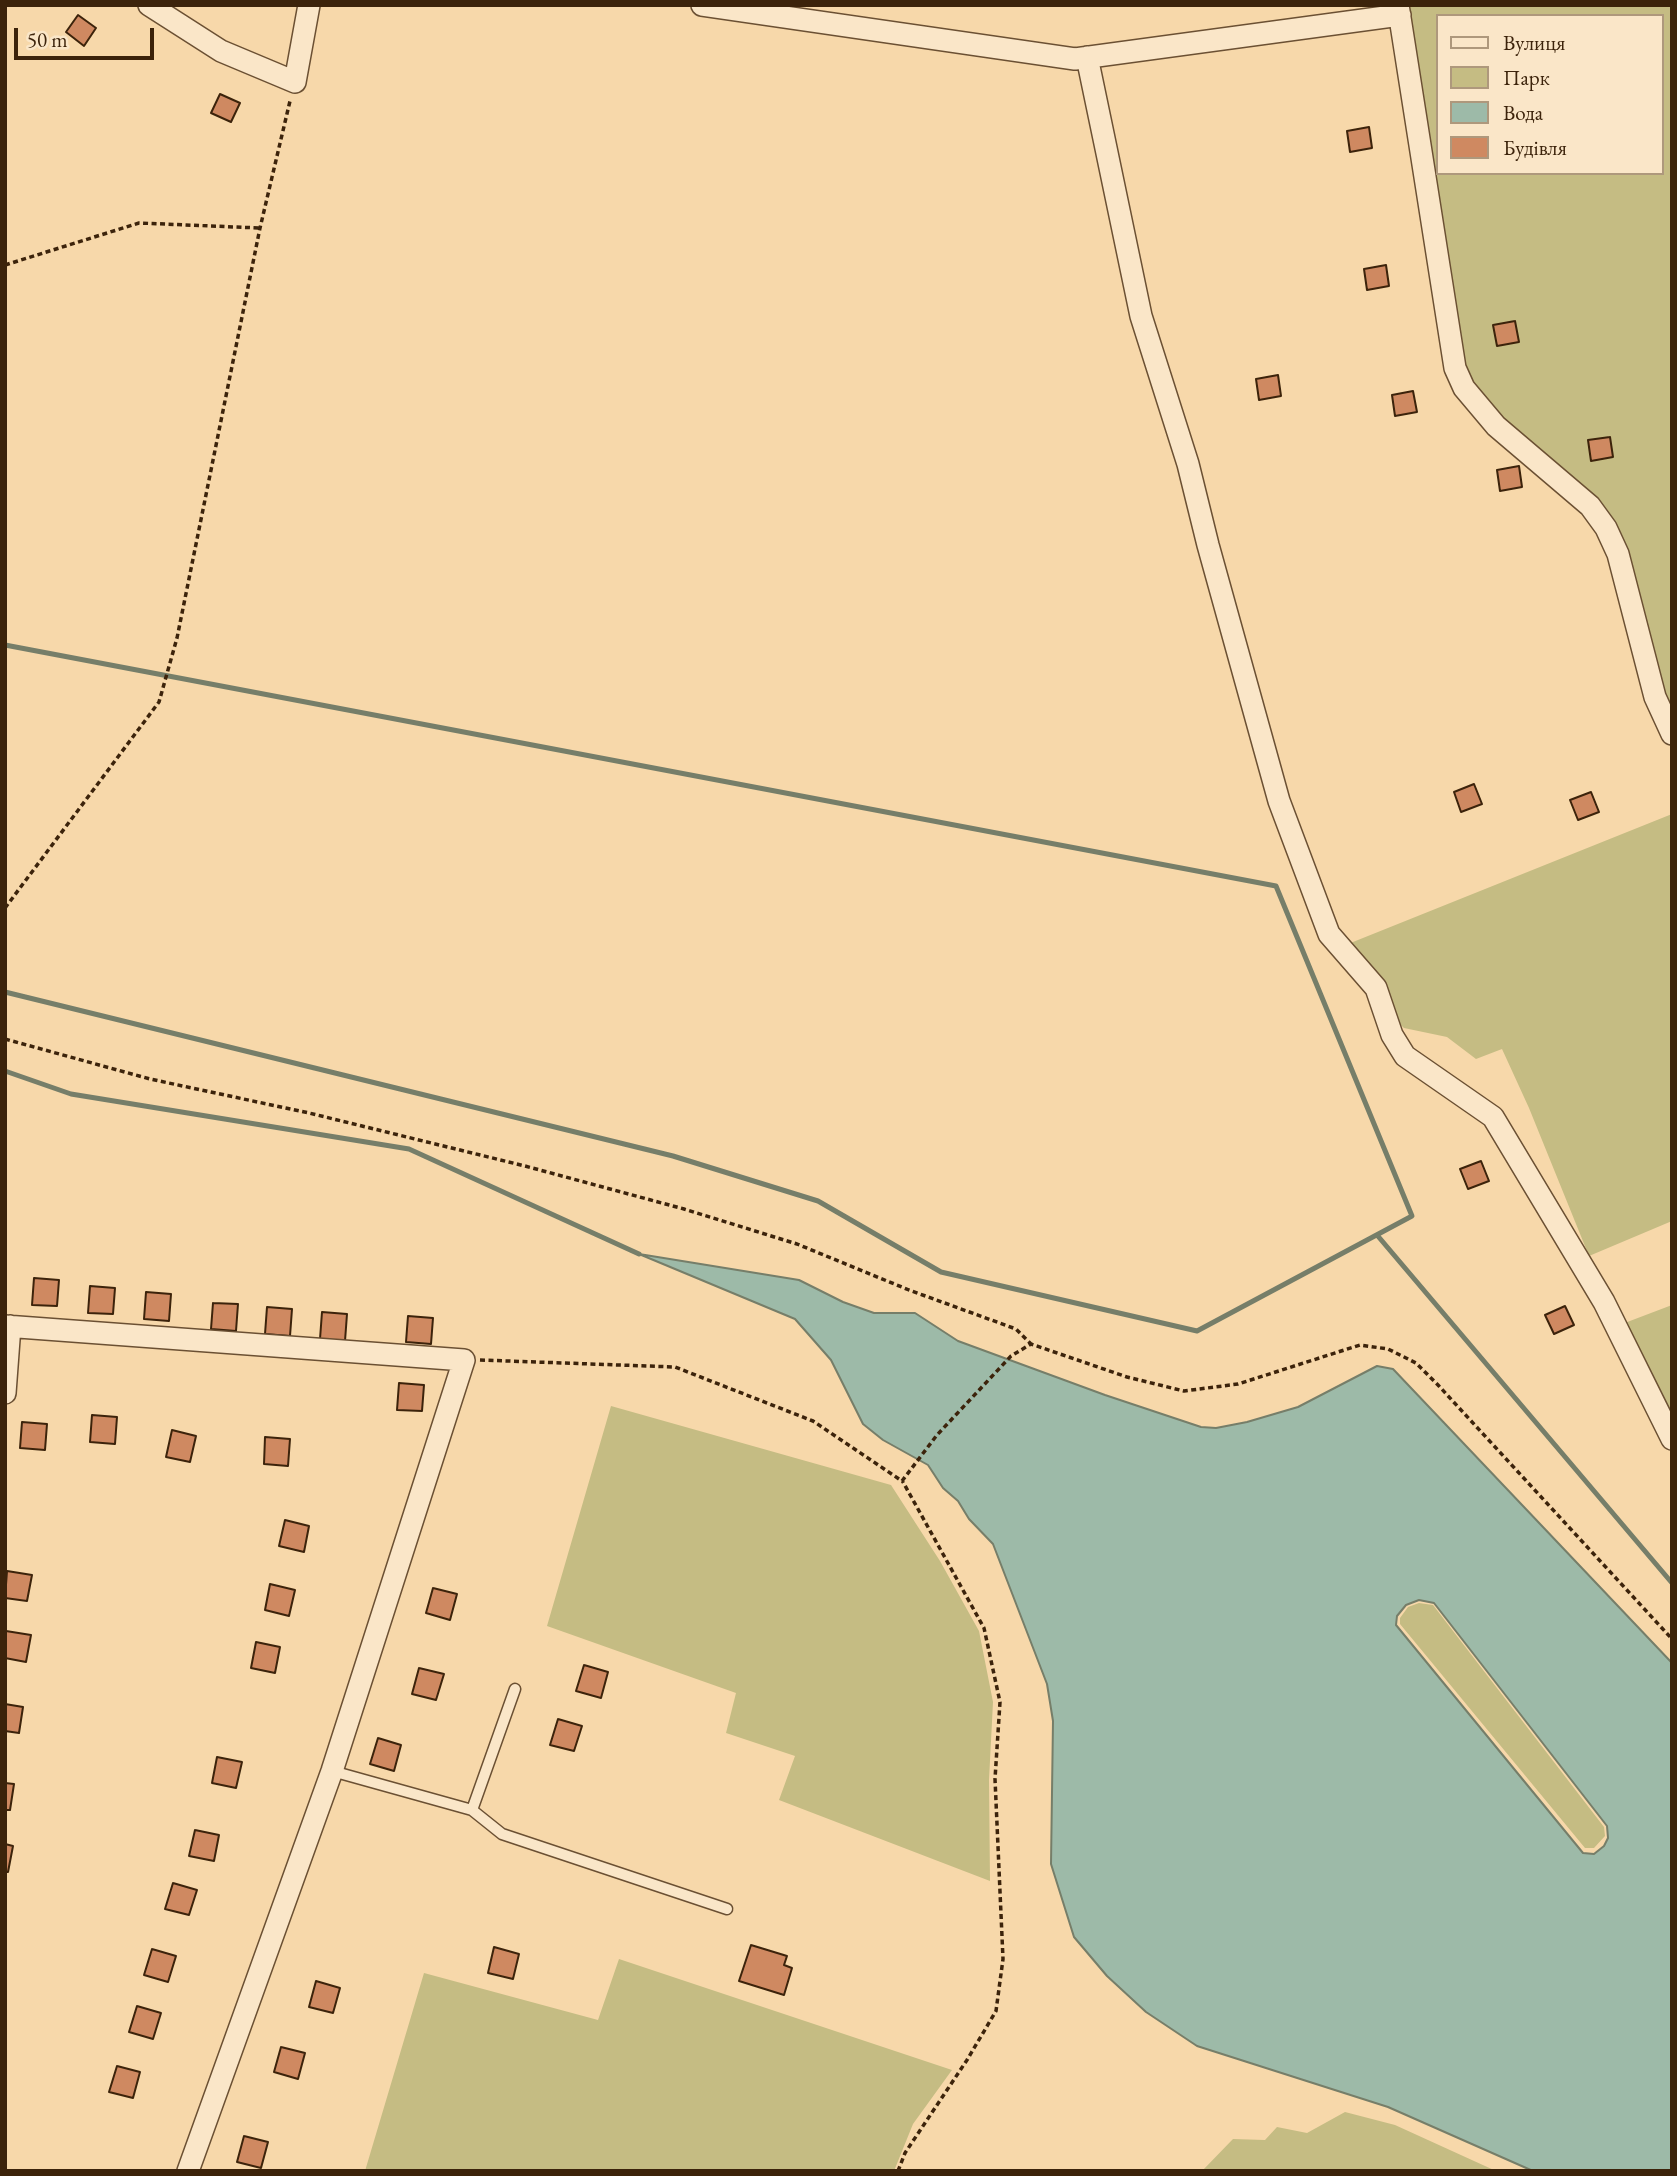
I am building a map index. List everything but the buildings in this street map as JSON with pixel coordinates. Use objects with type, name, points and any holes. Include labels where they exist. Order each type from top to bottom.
[{"type":"street","points":[[149,5],[221,51],[295,82],[309,5]]},
{"type":"street","points":[[702,5],[1075,59],[1399,10],[1455,368],[1464,388],[1489,418],[1590,506],[1606,528],[1618,554],[1655,697],[1672,734]]},
{"type":"street","points":[[1087,57],[1142,317],[1188,464],[1279,801],[1329,934],[1376,988],[1392,1035],[1405,1056],[1493,1117],[1604,1302],[1672,1439]]},
{"type":"street","points":[[5,1393],[7,1326],[464,1360],[332,1772],[188,2171]]},
{"type":"lane","points":[[472,1810],[515,1689]]},
{"type":"lane","points":[[332,1772],[472,1810],[502,1835],[727,1909]]},
{"type":"path","points":[[5,908],[159,702],[177,638],[260,228],[295,82]]},
{"type":"path","points":[[5,265],[139,222],[260,228]]},
{"type":"path","points":[[5,1039],[150,1079],[309,1112],[684,1209],[797,1244],[909,1290],[1016,1329],[1031,1344],[1127,1377],[1184,1391],[1238,1384],[1360,1345],[1388,1349],[1416,1363],[1438,1385],[1672,1639]]},
{"type":"path","points":[[902,1481],[937,1435],[994,1374],[1011,1356],[1031,1344]]},
{"type":"path","points":[[464,1360],[675,1367],[813,1420],[902,1481],[984,1628],[1000,1702],[995,1779],[1003,1959],[996,2011],[905,2153],[898,2171]]},
{"type":"green space","points":[[1398,5],[1672,5],[1672,734],[1606,528],[1464,388]]},
{"type":"green space","points":[[1672,814],[1672,1221],[1589,1256],[1502,1049],[1476,1059],[1447,1037],[1404,1028],[1373,999],[1348,944]]},
{"type":"green space","points":[[1672,1305],[1672,1421],[1622,1324]]},
{"type":"green space","points":[[611,1406],[891,1485],[940,1561],[979,1631],[993,1702],[989,1780],[990,1881],[779,1800],[795,1756],[726,1733],[736,1693],[547,1626]]},
{"type":"green space","points":[[1419,1603],[1433,1605],[1604,1827],[1605,1836],[1594,1848],[1585,1848],[1400,1624],[1400,1618],[1408,1607]]},
{"type":"green space","points":[[619,1959],[952,2070],[913,2124],[894,2171],[365,2171],[424,1973],[598,2020]]},
{"type":"green space","points":[[1345,2112],[1395,2125],[1496,2171],[1202,2171],[1233,2139],[1265,2140],[1277,2127],[1307,2133]]},
{"type":"water","points":[[639,1254],[799,1280],[843,1302],[874,1313],[915,1313],[958,1341],[1201,1427],[1216,1428],[1247,1422],[1298,1407],[1377,1366],[1393,1369],[1672,1663],[1672,2171],[1533,2171],[1388,2107],[1197,2046],[1146,2012],[1107,1976],[1074,1937],[1051,1864],[1053,1721],[1047,1684],[993,1544],[969,1519],[958,1501],[943,1488],[928,1465],[883,1440],[863,1424],[831,1360],[795,1319]],"holes":[[[1419,1600],[1434,1603],[1607,1826],[1608,1838],[1604,1846],[1594,1854],[1583,1853],[1396,1625],[1397,1616],[1406,1605]]]},
{"type":"waterway","points":[[5,645],[1276,886],[1412,1216],[1197,1331],[941,1272],[818,1201],[673,1156],[5,992]]},
{"type":"waterway","points":[[5,1071],[71,1094],[409,1149],[639,1254]]},
{"type":"waterway","points":[[1377,1235],[1672,1583]]}]
